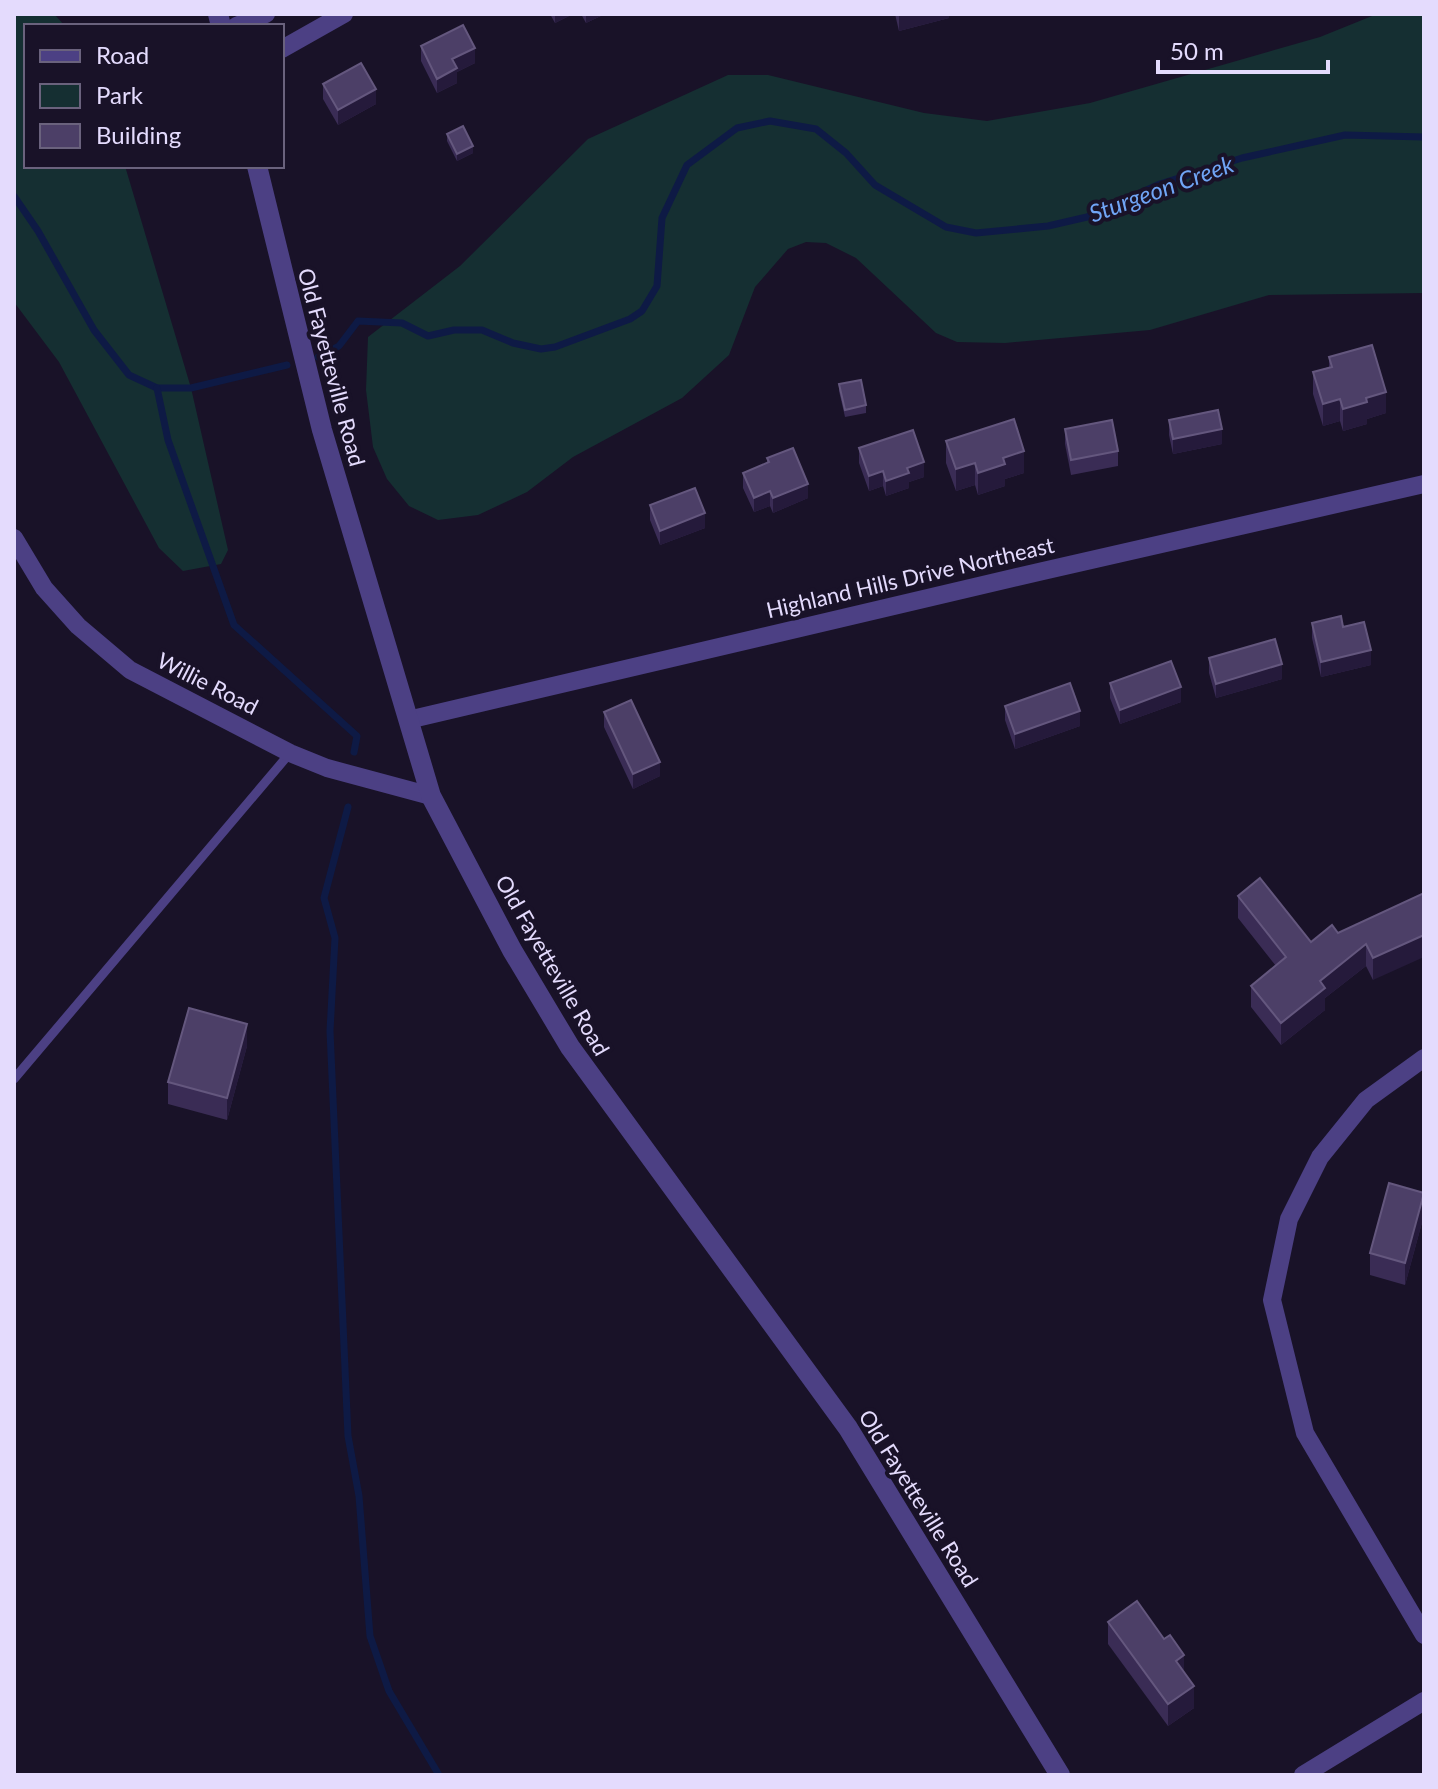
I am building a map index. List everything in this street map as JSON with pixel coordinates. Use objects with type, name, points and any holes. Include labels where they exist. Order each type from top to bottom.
[{"type":"street","points":[[241,24],[266,14]]},
{"type":"street","points":[[284,48],[344,14]]},
{"type":"street","name":"Old Fayetteville Road","points":[[257,168],[322,430],[431,796],[512,950],[570,1047],[848,1428],[1060,1775]]},
{"type":"street","name":"Highland Hills Drive Northeast","points":[[408,720],[1424,484]]},
{"type":"street","name":"Willie Road","points":[[14,538],[52,597],[78,626],[130,670],[290,753],[327,768],[431,796]]},
{"type":"street","points":[[1424,1058],[1366,1100],[1320,1157],[1289,1219],[1272,1300],[1305,1433],[1424,1635]]},
{"type":"street","points":[[1303,1775],[1424,1701]]},
{"type":"lane","points":[[14,1079],[290,753]]},
{"type":"green space","points":[[14,14],[54,14],[63,24],[24,24],[24,168],[126,168],[191,388],[228,550],[221,564],[183,571],[159,548],[59,362],[14,302]]},
{"type":"green space","points":[[1377,14],[1424,14],[1424,293],[1269,295],[1150,330],[1005,343],[957,342],[936,333],[856,258],[826,243],[806,242],[788,249],[755,287],[729,355],[682,398],[573,457],[527,492],[478,515],[438,520],[409,506],[387,479],[373,447],[366,390],[368,337],[460,266],[588,139],[728,75],[768,75],[924,113],[987,121],[1090,103],[1320,37]]},
{"type":"building","points":[[463,25],[475,48],[452,59],[457,68],[437,79],[421,46]]},
{"type":"building","points":[[361,63],[376,89],[338,110],[323,84]]},
{"type":"building","points":[[463,126],[473,146],[457,154],[447,134]]},
{"type":"building","points":[[1372,345],[1386,392],[1343,409],[1340,399],[1323,404],[1313,372],[1332,367],[1329,357]]},
{"type":"building","points":[[861,380],[866,405],[845,410],[839,384]]},
{"type":"building","points":[[1218,410],[1222,429],[1173,439],[1169,420]]},
{"type":"building","points":[[1014,419],[1024,451],[1003,458],[1005,464],[978,473],[975,463],[956,469],[946,441]]},
{"type":"building","points":[[1112,420],[1118,451],[1071,460],[1065,429]]},
{"type":"building","points":[[913,430],[924,462],[907,468],[909,473],[886,481],[883,471],[869,476],[859,448]]},
{"type":"building","points":[[793,448],[808,484],[773,498],[770,491],[754,498],[743,473],[769,462],[767,458]]},
{"type":"building","points":[[695,488],[705,513],[660,531],[650,505]]},
{"type":"building","points":[[1341,616],[1343,627],[1364,622],[1371,650],[1321,662],[1312,623]]},
{"type":"building","points":[[1275,639],[1282,664],[1216,684],[1209,658]]},
{"type":"building","points":[[1171,661],[1181,687],[1120,710],[1110,683]]},
{"type":"building","points":[[1070,683],[1080,711],[1015,734],[1005,706]]},
{"type":"building","points":[[631,700],[660,762],[633,774],[604,712]]},
{"type":"building","points":[[1260,878],[1311,942],[1332,925],[1338,933],[1424,893],[1424,935],[1373,958],[1366,944],[1320,981],[1325,988],[1281,1023],[1251,986],[1286,957],[1238,896]]},
{"type":"building","points":[[189,1008],[247,1024],[227,1098],[168,1082]]},
{"type":"building","points":[[1389,1183],[1424,1193],[1405,1263],[1370,1253]]},
{"type":"building","points":[[1137,1601],[1164,1639],[1170,1635],[1184,1655],[1176,1661],[1194,1686],[1168,1704],[1108,1622]]},
{"type":"waterway","name":"Sturgeon Creek","points":[[318,357],[339,346],[358,321],[402,323],[428,336],[454,330],[482,330],[513,343],[541,349],[555,347],[630,319],[642,311],[657,286],[662,218],[687,165],[737,128],[770,121],[816,129],[846,153],[875,185],[946,227],[976,233],[1048,226],[1087,217],[1160,184],[1242,158],[1345,135],[1424,137]]},
{"type":"waterway","name":"Sturgeon Creek","points":[[14,196],[38,231],[94,330],[129,375],[157,388],[191,388],[287,365]]},
{"type":"waterway","points":[[157,388],[168,440],[234,625],[357,736],[354,752]]},
{"type":"waterway","points":[[348,807],[324,898],[335,938],[330,1031],[348,1436],[359,1496],[370,1636],[389,1691],[439,1775]]}]
